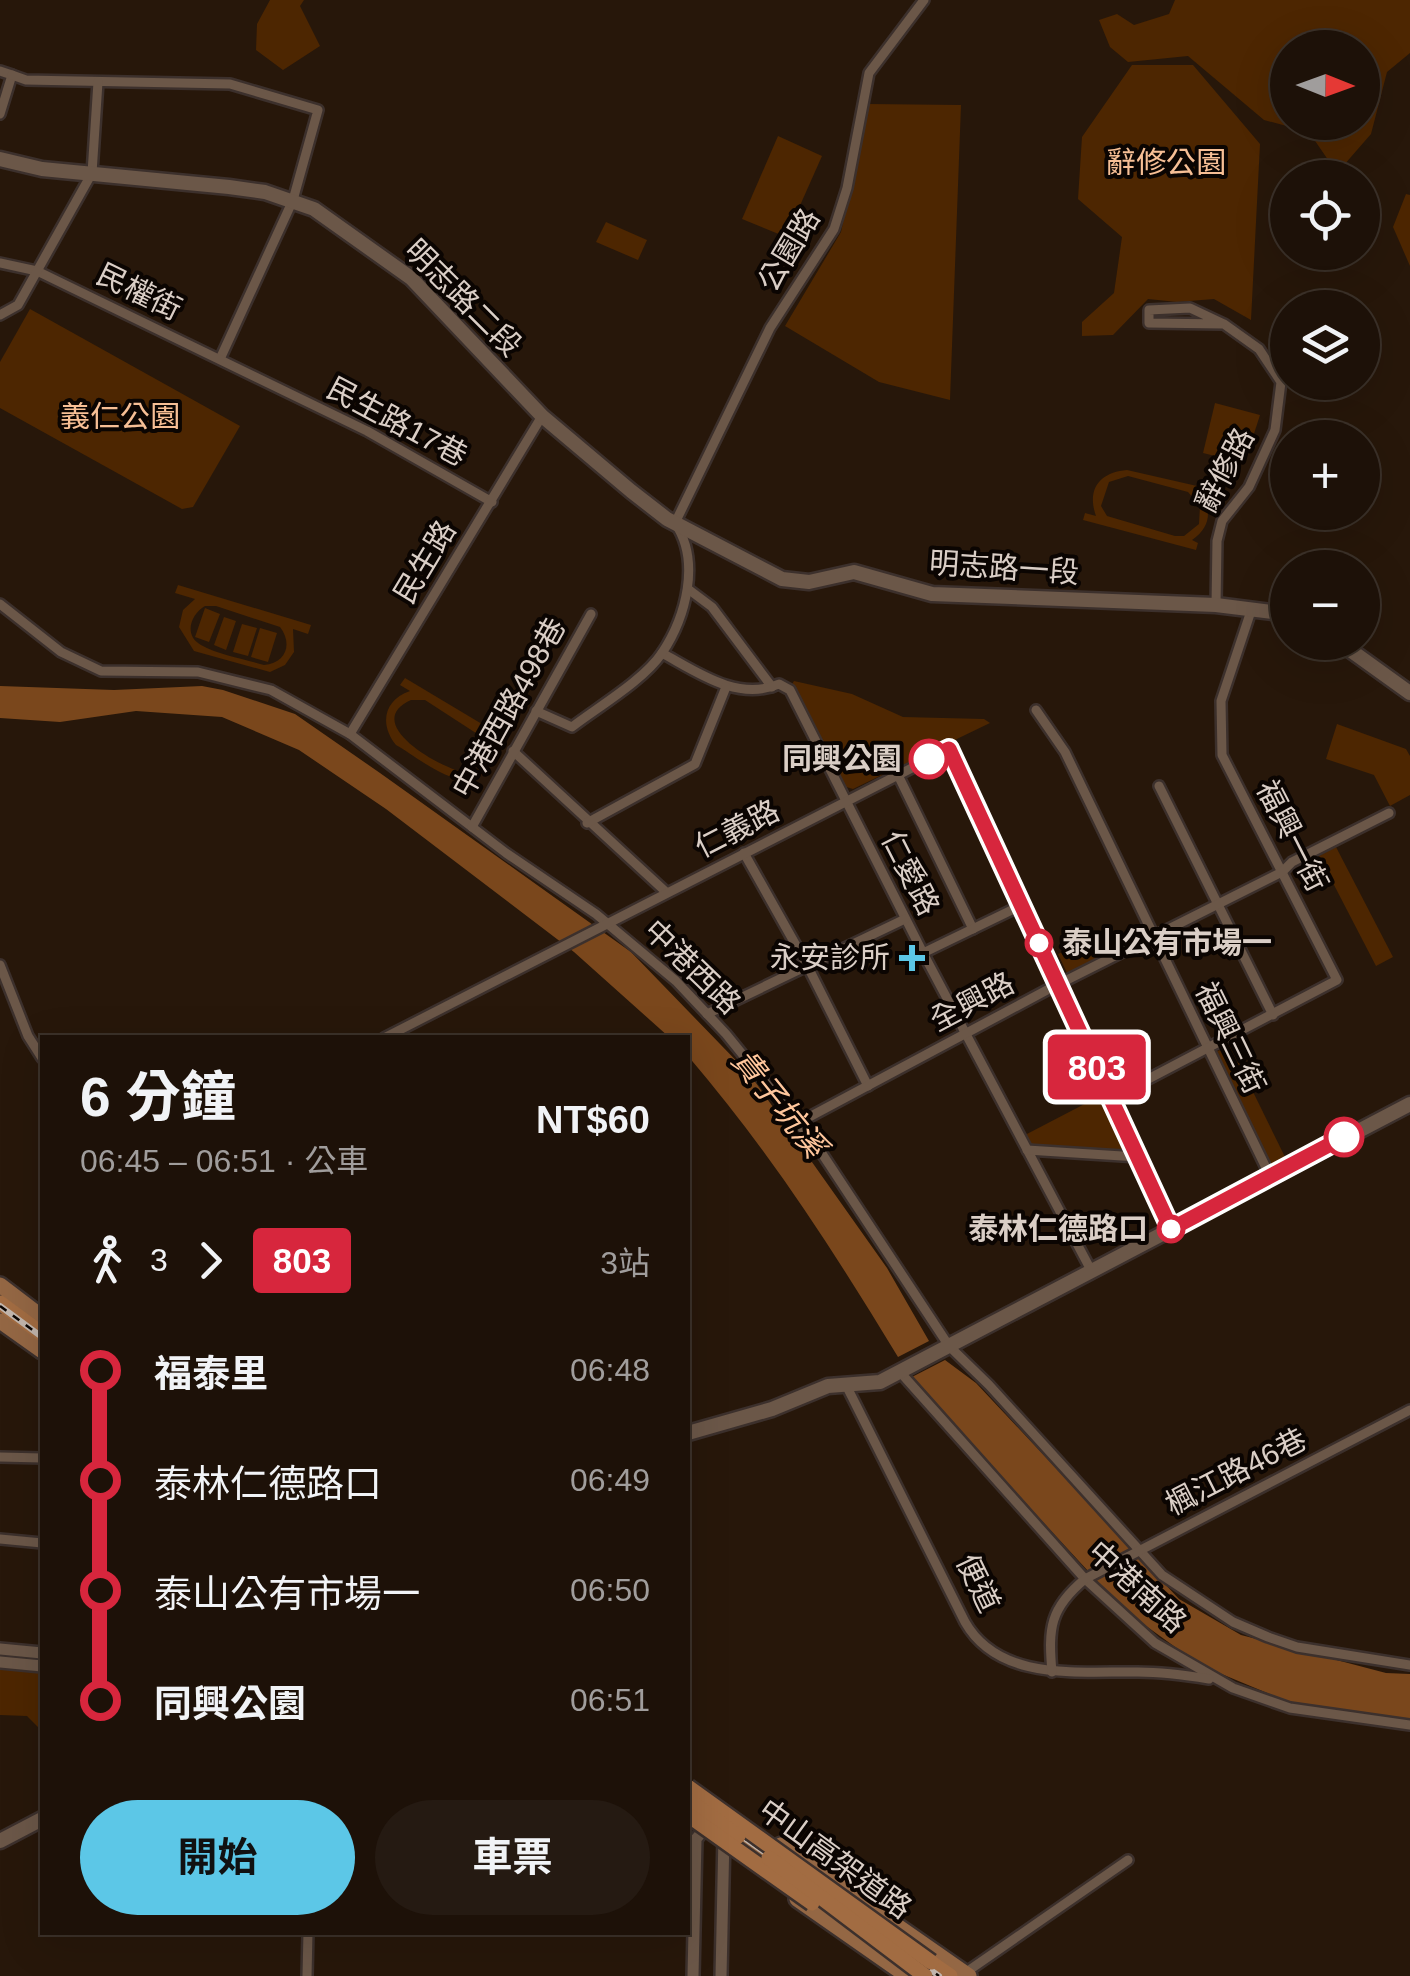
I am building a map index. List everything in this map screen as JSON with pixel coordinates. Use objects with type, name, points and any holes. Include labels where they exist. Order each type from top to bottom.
[{"type":"highway","points":[[0,1303],[40,1333]]},
{"type":"highway","name":"中山高架道路","points":[[690,1785],[930,1972]]},
{"type":"highway","points":[[690,1801],[930,1972]]},
{"type":"highway","name":"中山高架道路","points":[[690,1819],[854,1931],[930,1972],[962,1975]]},
{"type":"main road","name":"明志路二段","points":[[0,158],[42,169],[229,186],[293,200],[331,219],[411,278],[542,416],[675,523]]},
{"type":"main road","name":"明志路一段","points":[[675,523],[771,575],[800,582],[854,572],[932,594],[1216,605],[1270,611]]},
{"type":"main road","points":[[1364,660],[1410,693]]},
{"type":"main road","points":[[690,1432],[772,1409],[813,1390],[846,1383],[880,1382],[1410,1104]]},
{"type":"main road","points":[[0,1286],[40,1316]]},
{"type":"main road","points":[[0,1321],[40,1350]]},
{"type":"main road","points":[[690,1784],[962,1975]]},
{"type":"main road","points":[[0,1842],[40,1820]]},
{"type":"main road","points":[[690,1820],[723,1848],[907,1976]]},
{"type":"main road","points":[[702,1832],[725,1828],[930,1972]]},
{"type":"street","name":"公園路","points":[[675,523],[770,328],[834,229],[847,188],[868,73],[924,0]]},
{"type":"street","points":[[0,71],[26,80],[230,84],[318,110],[293,200],[220,359]]},
{"type":"street","points":[[0,114],[12,75]]},
{"type":"street","points":[[0,315],[18,305],[92,174],[98,82]]},
{"type":"street","name":"民權街","points":[[0,263],[37,271],[278,387]]},
{"type":"street","name":"辭修路","points":[[1216,605],[1217,541],[1222,522],[1249,487],[1276,430],[1280,382],[1259,349],[1224,324],[1190,308],[1149,310],[1149,323],[1224,324]]},
{"type":"street","name":"民生路17巷","points":[[278,387],[368,431],[492,502]]},
{"type":"street","name":"民生路","points":[[350,734],[542,416]]},
{"type":"street","points":[[536,711],[572,727],[648,669],[662,653],[688,589],[686,538],[675,523]]},
{"type":"street","name":"仁愛路","points":[[688,589],[712,608],[772,687],[779,684],[790,690],[845,803],[1092,1272]]},
{"type":"street","name":"中港西路","points":[[0,604],[61,652],[87,666],[117,673],[158,670],[232,678],[272,690],[350,734],[603,924],[676,981],[707,1014],[849,1193],[945,1348],[1162,1575],[1233,1622],[1268,1637],[1297,1647],[1410,1666]]},
{"type":"street","name":"福興一街","points":[[1252,608],[1224,691],[1219,722],[1222,755],[1338,974],[1335,983],[1273,1015]]},
{"type":"street","name":"中港西路498巷","points":[[472,827],[591,614]]},
{"type":"street","points":[[662,653],[726,687],[772,687]]},
{"type":"street","points":[[587,823],[695,764],[726,687]]},
{"type":"street","name":"福興三街","points":[[1036,710],[1064,752],[1270,1176]]},
{"type":"street","name":"仁義路","points":[[390,1035],[949,749],[1022,905]]},
{"type":"street","points":[[513,751],[666,892]]},
{"type":"street","points":[[898,775],[973,929]]},
{"type":"street","points":[[1112,1098],[1273,1015],[1160,786]]},
{"type":"street","name":"全興路","points":[[794,1123],[1218,906],[1282,872],[1292,862],[1389,813]]},
{"type":"street","points":[[744,853],[868,1086]]},
{"type":"street","points":[[923,953],[1022,905],[1171,1229]]},
{"type":"street","points":[[707,1014],[905,918]]},
{"type":"street","points":[[0,965],[28,1036],[40,1055]]},
{"type":"street","points":[[1026,1150],[1138,1157]]},
{"type":"street","name":"中港南路","points":[[902,1371],[1087,1578],[1155,1643],[1216,1680],[1290,1708],[1410,1725]]},
{"type":"street","name":"便道","points":[[846,1383],[974,1637],[1008,1659],[1052,1672],[1144,1672],[1216,1680]]},
{"type":"street","name":"楓江路46巷","points":[[1087,1578],[1410,1410]]},
{"type":"street","points":[[0,1457],[40,1458]]},
{"type":"street","points":[[0,1539],[40,1543]]},
{"type":"street","points":[[1052,1672],[1053,1617],[1065,1595],[1087,1578]]},
{"type":"street","points":[[0,1649],[40,1653]]},
{"type":"street","points":[[0,1662],[40,1666]]},
{"type":"street","points":[[720,1976],[723,1848],[725,1828],[734,1812]]},
{"type":"street","points":[[693,1976],[696,1839],[702,1832]]},
{"type":"street","points":[[962,1975],[1128,1860]]},
{"type":"street","points":[[307,1976],[308,1935]]},
{"type":"green space","points":[[270,0],[304,0],[300,6],[320,46],[283,70],[256,50],[257,24]]},
{"type":"green space","points":[[1175,0],[1410,0],[1410,53],[1387,72],[1380,99],[1380,30],[1270,30],[1270,122],[1188,56],[1128,62],[1110,47],[1099,20],[1117,14],[1134,25],[1169,14]]},
{"type":"green space","name":"辭修公園","points":[[1132,65],[1193,65],[1260,144],[1251,320],[1214,299],[1148,299],[1113,335],[1082,336],[1082,322],[1114,293],[1122,237],[1078,199],[1082,137]]},
{"type":"green space","points":[[868,104],[961,105],[950,400],[879,382],[785,326],[841,232]]},
{"type":"green space","points":[[778,136],[822,156],[786,237],[742,219]]},
{"type":"green space","points":[[1314,140],[1366,140],[1348,160],[1328,160]]},
{"type":"green space","points":[[1406,194],[1410,195],[1410,266],[1393,227]]},
{"type":"green space","points":[[606,222],[647,240],[638,260],[596,242]]},
{"type":"green space","name":"義仁公園","points":[[30,309],[240,426],[193,507],[182,509],[0,408],[0,362]]},
{"type":"green space","points":[[1215,403],[1260,415],[1239,462],[1203,453]]},
{"type":"green space","points":[[1118,471],[1197,486],[1208,514],[1204,528],[1192,540],[1198,543],[1196,550],[1083,520],[1085,513],[1096,516],[1093,497],[1098,483]],"holes":[[[1128,476],[1188,492],[1200,506],[1199,524],[1184,536],[1107,516],[1101,506],[1109,482]]]},
{"type":"green space","points":[[178,585],[311,625],[308,634],[293,629],[294,652],[285,665],[270,672],[194,651],[179,627],[183,610],[195,599],[175,593]],"holes":[[[205,606],[280,627],[286,640],[282,657],[264,665],[215,652],[195,641],[193,619]]]},
{"type":"green space","points":[[205,608],[220,614],[209,642],[195,637]]},
{"type":"green space","points":[[224,617],[236,621],[226,650],[214,645]]},
{"type":"green space","points":[[242,624],[257,628],[248,656],[233,652]]},
{"type":"green space","points":[[260,628],[277,633],[268,662],[251,657]]},
{"type":"green space","points":[[405,678],[507,739],[502,747],[493,743],[493,759],[484,773],[474,779],[451,777],[396,745],[386,721],[394,700],[410,691],[400,685]],"holes":[[[411,700],[425,700],[482,737],[486,756],[478,769],[469,773],[446,766],[401,735],[395,722],[397,710]]]},
{"type":"green space","name":"同興公園","points":[[794,681],[852,694],[903,717],[984,719],[990,723],[853,789],[843,786],[791,686]]},
{"type":"green space","points":[[1337,724],[1406,749],[1410,756],[1410,795],[1390,806],[1374,775],[1326,759]]},
{"type":"green space","points":[[1336,847],[1393,957],[1376,966],[1319,856]]},
{"type":"green space","points":[[1106,931],[1115,950],[1067,973],[1058,954]]},
{"type":"green space","points":[[1230,1045],[1285,1157],[1269,1165],[1214,1053]]},
{"type":"green space","points":[[1098,1097],[1124,1150],[1030,1145],[1025,1135]]},
{"type":"green space","points":[[0,1669],[40,1673],[40,1729],[27,1716],[0,1715]]},
{"type":"shaded area","points":[[0,686],[114,690],[202,686],[295,714],[631,952],[751,1076],[887,1268],[929,1341],[898,1357],[799,1202],[690,1058],[690,1035],[667,1035],[574,952],[386,809],[299,750],[222,717],[136,711],[60,722],[0,718]]},
{"type":"shaded area","points":[[945,1360],[976,1383],[1179,1599],[1241,1635],[1386,1673],[1410,1674],[1410,1719],[1291,1703],[1200,1665],[1124,1610],[910,1378]]},
{"type":"railway","points":[[0,1306],[40,1336]]},
{"type":"railway","points":[[690,1799],[939,1976]]},
{"type":"bus line","name":"803","points":[[929,759],[949,749],[1171,1229],[1344,1137]]},
{"type":"place","name":"同興公園","points":[[929,759]]},
{"type":"place","name":"泰山公有市場一","points":[[1039,943]]},
{"type":"place","name":"永安診所","points":[[912,958]]},
{"type":"place","name":"泰林仁德路口","points":[[1171,1229]]},
{"type":"water label","name":"貴子坑溪","points":[[779,1103]]}]
